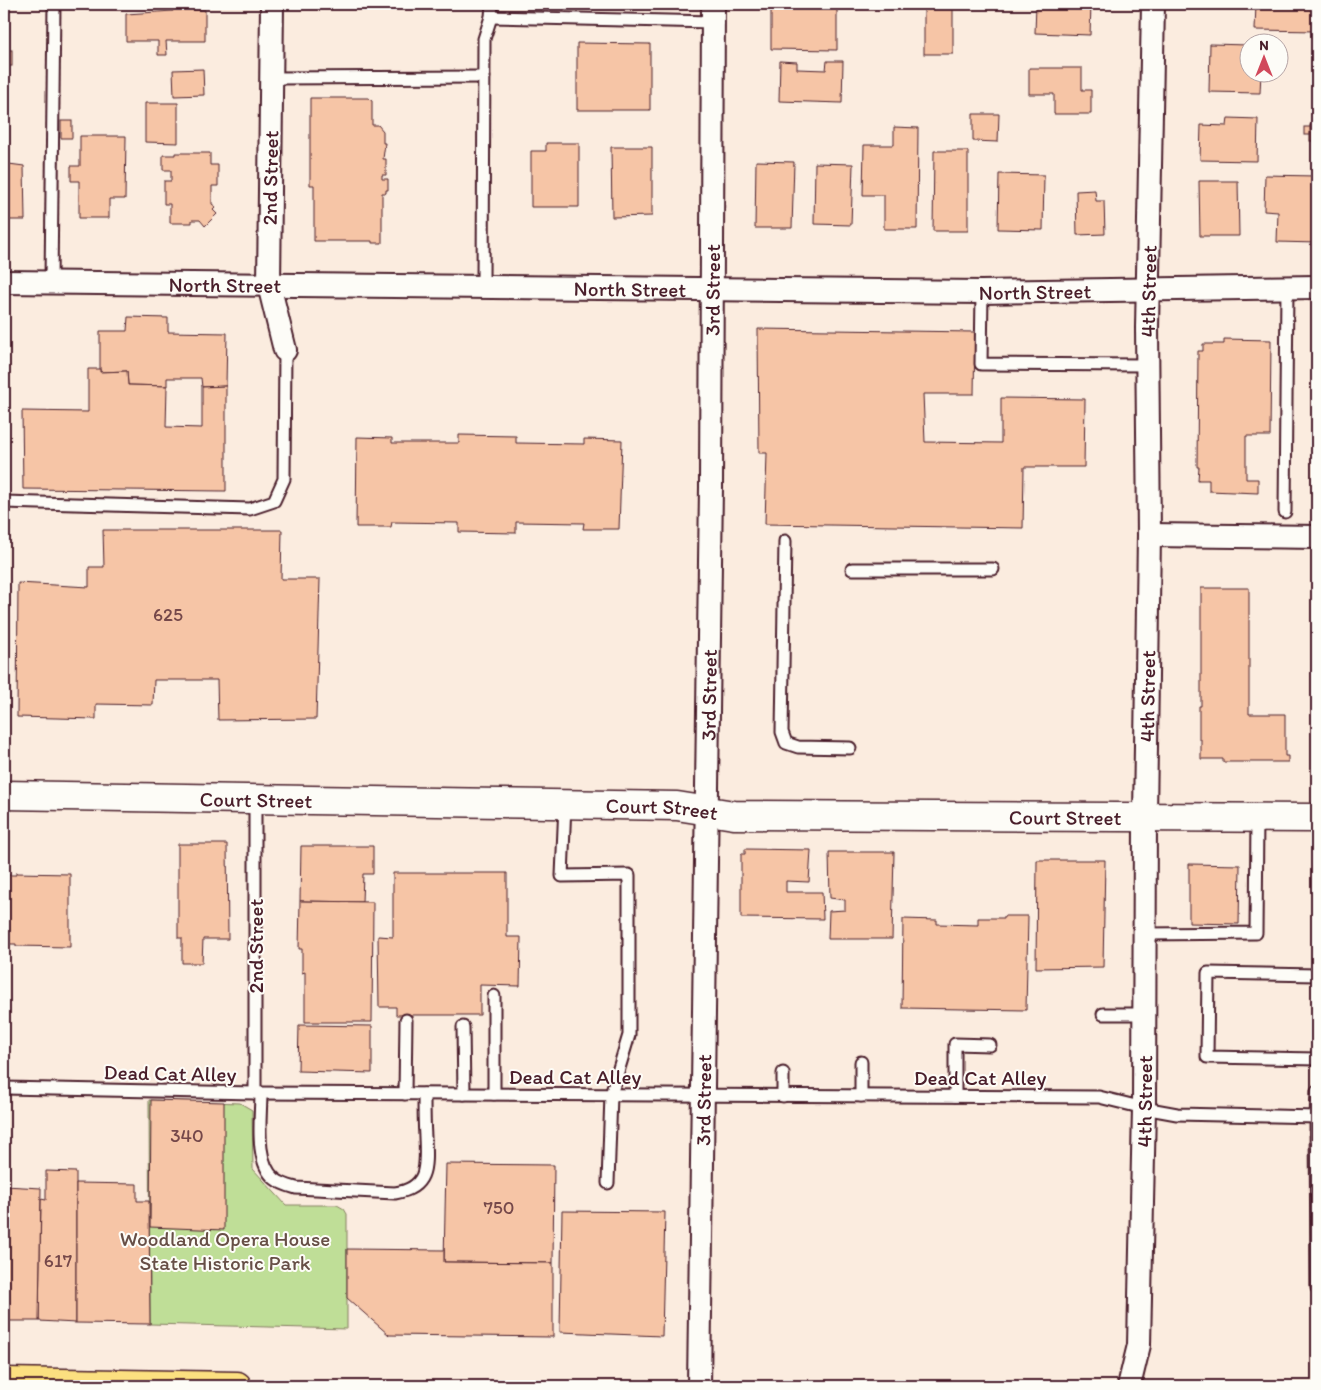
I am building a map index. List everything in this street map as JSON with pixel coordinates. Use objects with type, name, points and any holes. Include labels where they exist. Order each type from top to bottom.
[{"type":"main road","points":[[4,1382],[237,1386]]},
{"type":"street","name":"2nd Street","points":[[272,4],[269,284],[285,350]]},
{"type":"street","name":"4th Street","points":[[1129,1386],[1139,1345],[1144,1108],[1145,816],[1149,535],[1147,365],[1153,4]]},
{"type":"street","name":"3rd Street","points":[[699,1386],[711,488],[713,13]]},
{"type":"street","name":"North Street","points":[[4,282],[982,292],[1317,287]]},
{"type":"street","points":[[1149,535],[1317,537]]},
{"type":"street","name":"Court Street","points":[[4,795],[677,806],[734,815],[1317,818]]},
{"type":"lane","points":[[51,282],[54,4]]},
{"type":"lane","points":[[482,287],[484,39],[491,17],[492,4]]},
{"type":"lane","points":[[491,17],[713,13]]},
{"type":"lane","points":[[271,78],[484,77]]},
{"type":"lane","points":[[1285,512],[1288,288]]},
{"type":"lane","points":[[982,292],[982,364],[1147,365]]},
{"type":"lane","points":[[4,502],[250,509],[274,501],[284,479],[285,350]]},
{"type":"lane","points":[[785,541],[782,732],[786,743],[798,748],[850,748]]},
{"type":"lane","points":[[852,569],[993,569]]},
{"type":"lane","name":"2nd Street","points":[[255,798],[258,1093],[262,1159],[274,1178],[296,1188],[408,1191],[418,1184],[423,1175],[426,1161],[424,1094]]},
{"type":"lane","points":[[565,804],[562,876],[629,875],[629,1034],[611,1095],[608,1183]]},
{"type":"lane","points":[[1145,934],[1256,933],[1257,817]]},
{"type":"lane","points":[[1317,975],[1208,973],[1207,1048],[1207,1057],[1317,1058]]},
{"type":"lane","points":[[494,996],[494,1094]]},
{"type":"lane","points":[[1103,1014],[1145,1014]]},
{"type":"lane","points":[[405,1094],[406,1020]]},
{"type":"lane","points":[[463,1027],[464,1094]]},
{"type":"lane","points":[[955,1096],[955,1044],[990,1045]]},
{"type":"lane","points":[[861,1062],[861,1096]]},
{"type":"lane","points":[[783,1073],[783,1096]]},
{"type":"lane","name":"Dead Cat Alley","points":[[4,1088],[258,1093],[1099,1097],[1177,1114],[1316,1117]]},
{"type":"lane","points":[[1317,1091],[1317,1288]]},
{"type":"green space","name":"Woodland Opera House State Historic Park","points":[[149,1100],[240,1103],[252,1110],[253,1169],[286,1205],[337,1205],[344,1209],[347,1214],[347,1329],[150,1324]]},
{"type":"building","points":[[924,4],[953,4],[953,54],[924,54]]},
{"type":"building","points":[[1036,4],[1091,4],[1090,35],[1035,33]]},
{"type":"building","points":[[1256,4],[1317,4],[1317,31],[1255,30]]},
{"type":"building","points":[[771,7],[837,7],[837,50],[771,49]]},
{"type":"building","points":[[173,9],[205,10],[205,41],[166,41],[167,55],[158,55],[158,41],[126,41],[126,14],[173,11]]},
{"type":"building","points":[[577,43],[650,44],[650,110],[577,110]]},
{"type":"building","points":[[1210,44],[1238,45],[1238,82],[1261,82],[1260,93],[1209,92]]},
{"type":"building","points":[[4,50],[12,50],[12,66],[4,66]]},
{"type":"building","points":[[780,61],[797,62],[797,69],[826,70],[827,61],[843,61],[842,103],[779,101]]},
{"type":"building","points":[[1029,68],[1082,68],[1082,90],[1091,90],[1091,114],[1054,114],[1054,94],[1029,94]]},
{"type":"building","points":[[203,69],[204,95],[174,96],[173,70]]},
{"type":"building","points":[[310,98],[368,98],[372,101],[372,125],[378,125],[383,131],[383,143],[385,143],[383,159],[386,159],[386,175],[382,175],[382,179],[388,179],[388,190],[386,190],[386,193],[382,193],[382,243],[372,243],[372,241],[314,241],[314,185],[310,185]]},
{"type":"building","points":[[145,103],[178,103],[178,143],[145,142]]},
{"type":"building","points":[[973,114],[999,114],[998,142],[973,141]]},
{"type":"building","points":[[1228,118],[1258,119],[1257,161],[1200,160],[1201,125],[1227,126]]},
{"type":"building","points":[[61,121],[72,121],[72,138],[61,138]]},
{"type":"building","points":[[1310,125],[1317,125],[1317,141],[1310,141]]},
{"type":"building","points":[[894,127],[918,128],[917,229],[884,229],[884,195],[863,195],[864,145],[894,145]]},
{"type":"building","points":[[1304,127],[1310,127],[1310,135],[1304,135]]},
{"type":"building","points":[[80,136],[126,136],[125,199],[109,199],[109,218],[79,218],[79,181],[71,181],[71,166],[80,166]]},
{"type":"building","points":[[546,143],[579,143],[579,207],[531,207],[531,151],[546,151]]},
{"type":"building","points":[[4,145],[9,145],[9,164],[24,166],[25,220],[4,220]]},
{"type":"building","points":[[611,147],[652,147],[652,216],[612,217]]},
{"type":"building","points":[[934,151],[968,151],[968,231],[933,231]]},
{"type":"building","points":[[175,153],[210,153],[210,165],[218,165],[218,186],[212,186],[212,204],[216,207],[213,210],[217,214],[205,226],[200,220],[192,220],[192,223],[170,223],[170,204],[164,204],[164,181],[171,181],[171,170],[163,170],[163,155],[175,155]]},
{"type":"building","points":[[756,161],[794,162],[792,228],[755,228]]},
{"type":"building","points":[[815,163],[853,164],[851,225],[814,224]]},
{"type":"building","points":[[999,174],[1044,175],[1043,230],[998,229]]},
{"type":"building","points":[[1265,175],[1315,176],[1314,202],[1317,202],[1317,243],[1277,242],[1278,212],[1264,211]]},
{"type":"building","points":[[1199,181],[1238,181],[1239,236],[1200,236]]},
{"type":"building","points":[[1095,190],[1096,201],[1104,201],[1105,234],[1077,235],[1076,191]]},
{"type":"building","points":[[128,317],[168,318],[168,332],[227,333],[226,386],[202,387],[201,378],[167,378],[167,386],[128,385],[127,371],[100,372],[100,331],[127,331]]},
{"type":"building","points":[[758,329],[975,332],[974,394],[923,394],[925,442],[1001,443],[1001,398],[1085,399],[1084,467],[1024,467],[1023,528],[765,524],[767,453],[759,453]]},
{"type":"building","points":[[1224,339],[1271,340],[1270,436],[1246,436],[1246,479],[1258,479],[1258,493],[1209,491],[1209,480],[1198,480],[1198,351],[1203,351],[1203,344],[1224,344]]},
{"type":"building","points":[[88,369],[100,369],[100,372],[127,371],[128,385],[167,386],[166,427],[202,428],[202,387],[226,386],[226,491],[23,489],[22,411],[88,412]]},
{"type":"building","points":[[459,435],[516,436],[516,443],[584,444],[584,439],[622,440],[619,529],[583,529],[584,523],[516,522],[516,533],[459,532],[459,523],[392,522],[391,527],[356,527],[357,437],[392,438],[392,443],[459,443]]},
{"type":"building","points":[[103,530],[282,530],[281,579],[320,579],[316,719],[218,720],[217,680],[154,680],[153,705],[96,704],[96,719],[17,717],[18,583],[89,587],[89,567],[104,567]]},
{"type":"building","points":[[1201,588],[1249,588],[1249,714],[1285,714],[1285,756],[1288,756],[1288,762],[1223,762],[1223,759],[1201,759],[1199,706],[1201,706]]},
{"type":"building","points":[[4,842],[5,948],[4,948]]},
{"type":"building","points":[[178,844],[227,844],[228,939],[203,939],[202,963],[182,963],[182,938],[178,938]]},
{"type":"building","points":[[301,846],[373,846],[373,874],[363,874],[362,902],[300,901]]},
{"type":"building","points":[[745,849],[811,850],[809,882],[786,881],[786,892],[822,892],[823,919],[741,918],[741,854],[745,854]]},
{"type":"building","points":[[829,852],[894,852],[892,939],[828,939],[829,911],[845,910],[845,900],[830,898]]},
{"type":"building","points":[[1037,860],[1105,860],[1103,967],[1036,968]]},
{"type":"building","points":[[1189,864],[1240,865],[1239,924],[1189,923]]},
{"type":"building","points":[[16,873],[70,874],[70,947],[16,946],[16,944],[7,944],[8,875],[16,875]]},
{"type":"building","points":[[393,873],[507,873],[507,937],[521,937],[520,986],[480,985],[480,1015],[396,1015],[396,1007],[379,1007],[378,936],[393,937]]},
{"type":"building","points":[[300,901],[373,902],[372,1022],[305,1022],[305,972],[302,973],[302,949],[299,949]]},
{"type":"building","points":[[1004,916],[1028,916],[1026,1010],[902,1008],[903,919],[937,920],[937,924],[978,925],[978,918],[1004,918]]},
{"type":"building","points":[[299,1025],[372,1026],[372,1073],[298,1071]]},
{"type":"building","points":[[151,1100],[224,1102],[224,1230],[150,1227]]},
{"type":"building","points":[[4,1154],[6,1154],[4,1256]]},
{"type":"building","points":[[446,1164],[554,1165],[553,1263],[444,1262]]},
{"type":"building","points":[[46,1171],[76,1172],[76,1323],[39,1321],[41,1199],[46,1200]]},
{"type":"building","points":[[76,1183],[137,1184],[137,1201],[149,1201],[150,1324],[76,1323]]},
{"type":"building","points":[[5,1186],[41,1188],[39,1321],[4,1321]]},
{"type":"building","points":[[562,1211],[665,1212],[662,1336],[560,1332]]},
{"type":"building","points":[[347,1249],[444,1250],[444,1262],[553,1263],[553,1337],[389,1335],[347,1298]]}]
